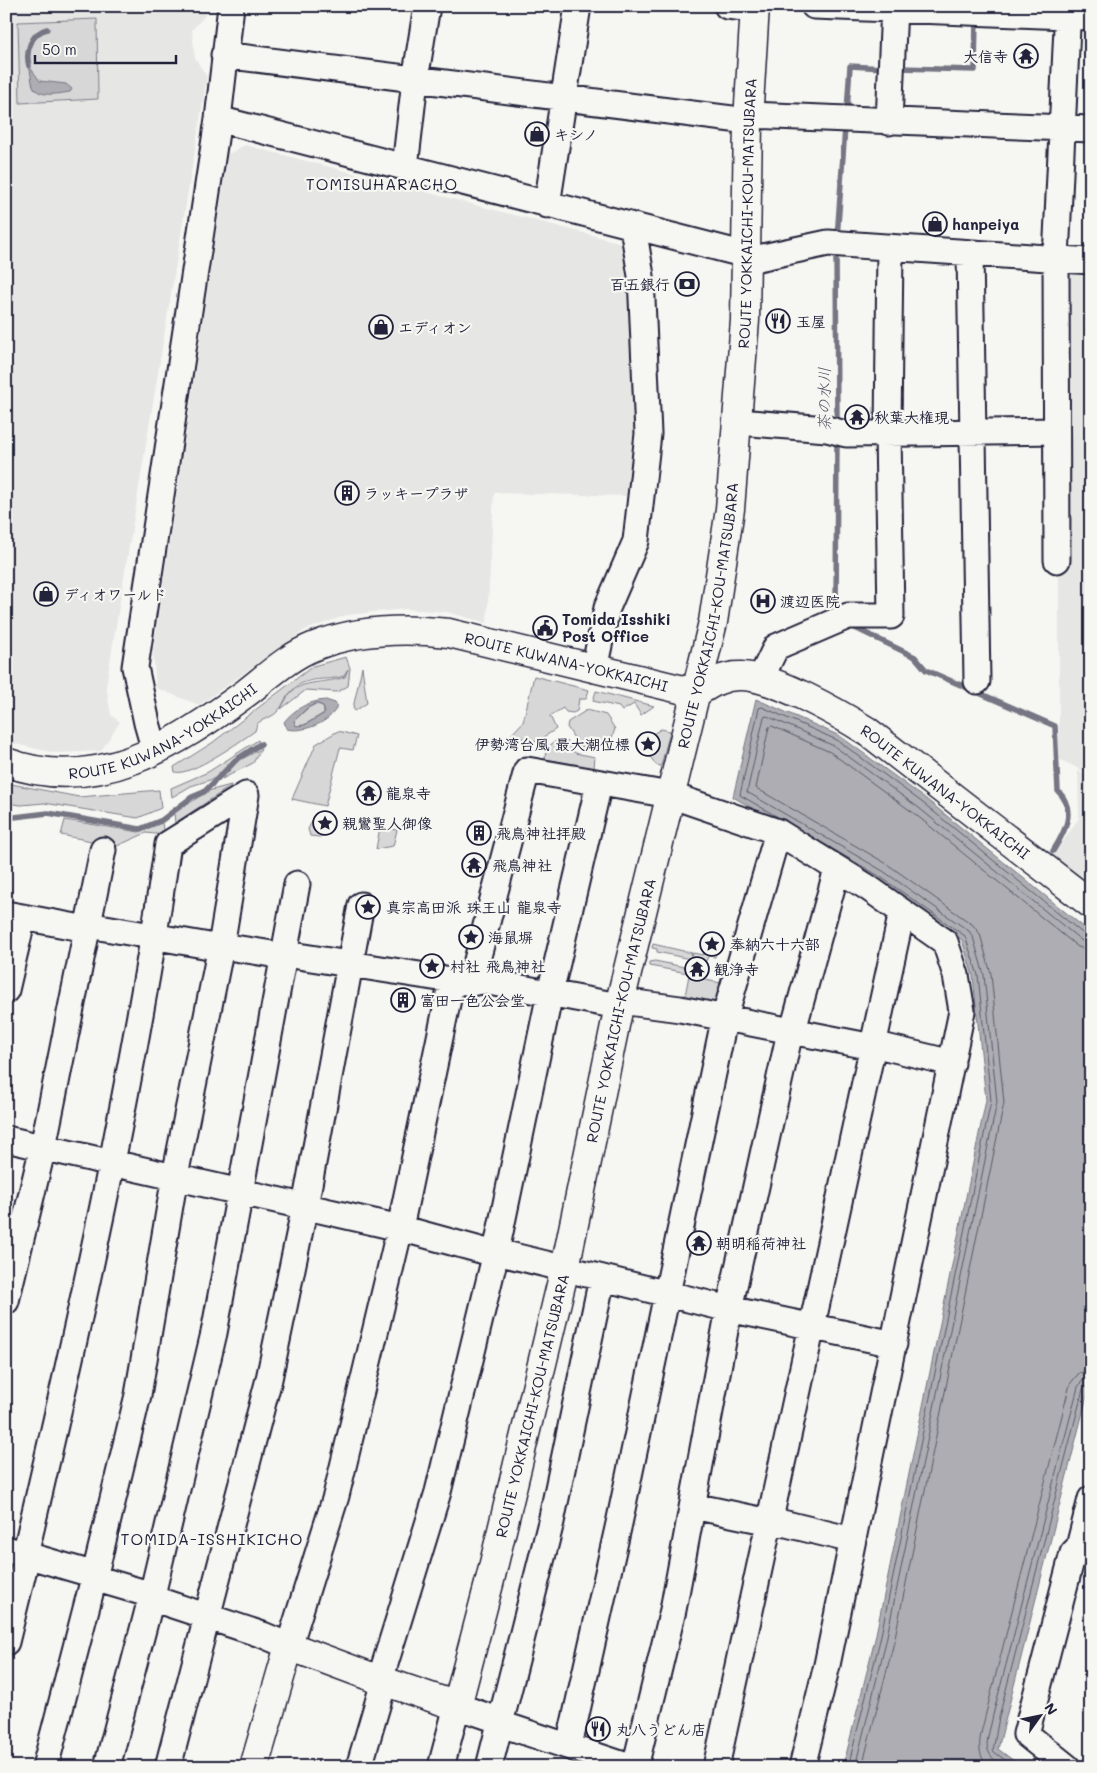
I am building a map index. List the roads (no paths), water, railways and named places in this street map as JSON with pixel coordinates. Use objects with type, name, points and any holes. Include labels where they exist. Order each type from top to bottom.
[{"type":"main road","name":"ROUTE YOKKAICHI-KOU-MATSUBARA","points":[[457,1706],[490,1580],[564,1268],[619,1006],[713,622],[730,509],[745,320],[748,118],[754,8]]},
{"type":"main road","name":"ROUTE KUWANA-YOKKAICHI","points":[[6,762],[58,772],[84,772],[118,766],[155,751],[208,720],[295,656],[314,646],[349,635],[418,630],[449,633],[594,669],[695,698],[713,681],[726,677],[761,678],[838,713],[867,731],[1091,904]]},
{"type":"main road","points":[[254,1767],[289,1646],[382,1681],[457,1706]]},
{"type":"street","points":[[155,751],[135,667],[218,119],[231,6]]},
{"type":"street","points":[[405,167],[414,80],[427,6]]},
{"type":"street","points":[[547,205],[562,98],[578,6]]},
{"type":"street","points":[[727,6],[754,8]]},
{"type":"street","points":[[814,6],[1076,13],[1063,128],[1056,258],[1055,432],[1057,560]]},
{"type":"street","points":[[889,122],[894,7]]},
{"type":"street","points":[[224,55],[562,98],[748,118],[1091,129]]},
{"type":"street","points":[[218,119],[745,256],[758,258],[836,243],[1091,261]]},
{"type":"street","points":[[594,669],[607,608],[636,541],[648,434],[641,276],[633,227]]},
{"type":"street","points":[[761,678],[776,647],[848,616],[891,616],[888,432],[890,247]]},
{"type":"street","points":[[970,253],[977,681]]},
{"type":"street","points":[[738,422],[836,431],[1055,432]]},
{"type":"street","points":[[20,1553],[95,1577],[289,1646],[336,1496],[400,1228],[462,981],[527,770],[599,784],[671,793],[778,832],[867,887],[945,942],[956,975],[962,1011],[894,1344],[826,1665],[802,1767]]},
{"type":"street","points":[[359,1767],[382,1681],[438,1492],[495,1254],[550,993],[599,784]]},
{"type":"street","points":[[6,1642],[20,1553],[69,1364],[111,1162],[154,937],[168,844],[246,795],[221,947],[175,1176],[138,1395],[95,1577],[44,1767]]},
{"type":"street","points":[[566,1753],[620,1519],[724,1016],[778,832]]},
{"type":"street","points":[[6,1301],[43,1147],[103,850]]},
{"type":"street","points":[[635,1767],[673,1610],[729,1309],[792,1031],[837,869]]},
{"type":"street","points":[[107,1767],[152,1597],[212,1342],[297,884]]},
{"type":"street","points":[[168,1767],[268,1379],[305,1206],[361,906]]},
{"type":"street","points":[[716,1767],[902,912]]},
{"type":"street","points":[[6,990],[15,916],[221,947],[351,963],[462,981],[483,980],[619,1006],[628,1002],[724,1016],[792,1031],[873,1045],[952,1063]]},
{"type":"street","points":[[6,1139],[400,1228],[495,1254],[501,1253],[729,1309],[894,1344]]},
{"type":"street","points":[[489,1767],[551,1522],[602,1278]]},
{"type":"street","points":[[1067,1767],[1026,1734],[1073,1553],[1085,1549],[1091,1499]]},
{"type":"street","points":[[693,1506],[852,1540]]},
{"type":"street","points":[[441,1767],[457,1706],[501,1722],[566,1753],[630,1767]]},
{"type":"water","points":[[29,66],[40,81],[66,84],[72,89],[70,92],[56,94],[40,93],[33,86]]},
{"type":"water","points":[[756,699],[840,736],[926,799],[1091,933],[1091,1380],[998,1749],[1022,1767],[843,1767],[875,1639],[986,1100],[973,976],[962,940],[877,880],[733,797]]},
{"type":"water","points":[[326,700],[335,703],[337,706],[329,717],[308,728],[287,729],[284,722],[292,713],[302,706]],"holes":[[[316,703],[323,706],[325,713],[305,725],[296,726],[294,721],[307,708]]]},
{"type":"waterway","points":[[899,68],[975,70],[976,19]]},
{"type":"waterway","points":[[29,66],[28,54],[31,43],[37,34],[47,29]]},
{"type":"waterway","points":[[847,111],[850,66],[884,68]]},
{"type":"waterway","points":[[837,238],[845,128]]},
{"type":"waterway","name":"茶の水川","points":[[836,249],[837,425]]},
{"type":"waterway","name":"茶の水川","points":[[836,615],[837,437]]},
{"type":"waterway","points":[[851,626],[915,657],[926,670],[1055,726],[1058,791],[1064,798],[1068,813],[1065,829],[1053,851]]},
{"type":"waterway","points":[[6,818],[48,813],[140,829],[162,820],[192,797],[204,792],[236,760],[261,744]]},
{"type":"place","name":"大信寺","points":[[1026,56]]},
{"type":"place","name":"キシノ","points":[[537,134]]},
{"type":"place","name":"hanpeiya","points":[[935,224]]},
{"type":"place","name":"百五銀行","points":[[687,284]]},
{"type":"place","name":"玉屋","points":[[778,321]]},
{"type":"place","name":"エディオン","points":[[381,327]]},
{"type":"place","name":"秋葉大権現","points":[[857,417]]},
{"type":"place","name":"ラッキープラザ","points":[[347,493]]},
{"type":"place","name":"ディオワールド","points":[[46,594]]},
{"type":"place","name":"渡辺医院","points":[[763,601]]},
{"type":"place","name":"Tomida Isshiki Post Office","points":[[545,628]]},
{"type":"place","name":"伊勢湾台風 最大潮位標","points":[[648,744]]},
{"type":"place","name":"龍泉寺","points":[[369,793]]},
{"type":"place","name":"親鸞聖人御像","points":[[325,823]]},
{"type":"place","name":"飛鳥神社拝殿","points":[[479,833]]},
{"type":"place","name":"飛鳥神社","points":[[474,865]]},
{"type":"place","name":"真宗高田派 珠王山 龍泉寺","points":[[368,907]]},
{"type":"place","name":"海鼠塀","points":[[471,937]]},
{"type":"place","name":"奉納六十六部","points":[[712,944]]},
{"type":"place","name":"村社 飛鳥神社","points":[[432,966]]},
{"type":"place","name":"観浄寺","points":[[697,969]]},
{"type":"place","name":"富田一色公会堂","points":[[403,1000]]},
{"type":"place","name":"朝明稲荷神社","points":[[699,1243]]},
{"type":"place","name":"丸八うどん店","points":[[598,1729]]},
{"type":"district","name":"TOMISUHARACHO","points":[[382,183]]},
{"type":"district","name":"TOMIDA-ISSHIKICHO","points":[[212,1538]]}]
